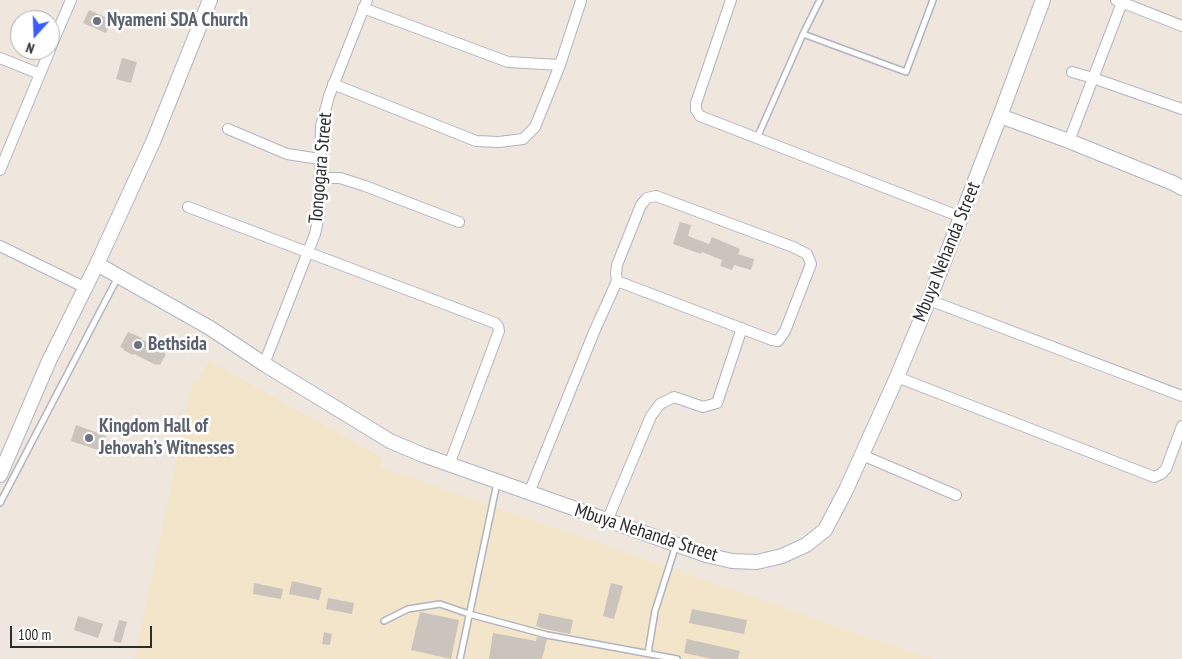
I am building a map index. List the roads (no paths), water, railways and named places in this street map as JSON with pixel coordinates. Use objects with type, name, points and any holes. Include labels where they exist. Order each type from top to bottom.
[{"type":"street","points":[[60,26],[71,0]]},
{"type":"street","points":[[2,466],[49,361],[86,288],[153,142],[210,0]]},
{"type":"street","points":[[333,84],[476,141],[499,142],[523,139],[535,127],[560,65],[580,0]]},
{"type":"street","points":[[731,0],[696,103],[696,110],[700,116],[961,217]]},
{"type":"street","name":"Mbuya Nehanda Street","points":[[97,264],[210,328],[264,364],[390,441],[449,465],[706,555],[732,561],[757,562],[782,556],[806,545],[825,530],[846,490],[929,300],[1043,0]]},
{"type":"street","points":[[1069,141],[1120,1],[1182,26]]},
{"type":"street","points":[[365,4],[508,62],[560,65]]},
{"type":"street","name":"Tongogara Street","points":[[264,364],[315,234],[319,215],[321,126],[333,84],[365,4]]},
{"type":"street","points":[[0,58],[40,74]]},
{"type":"street","points":[[0,170],[46,60]]},
{"type":"street","points":[[1072,72],[1182,109]]},
{"type":"street","points":[[1000,116],[1173,182],[1182,188]]},
{"type":"street","points":[[228,129],[287,154],[320,160]]},
{"type":"street","points":[[319,178],[340,178],[459,222]]},
{"type":"street","points":[[529,493],[594,332],[617,281],[618,266],[641,205],[647,198],[656,196],[793,247],[807,254],[811,264],[785,332],[778,341],[617,281]]},
{"type":"street","points":[[188,207],[495,323],[499,331],[449,465]]},
{"type":"street","points":[[0,246],[86,288]]},
{"type":"street","points":[[929,300],[1182,396]]},
{"type":"street","points":[[607,521],[651,416],[660,404],[674,397],[703,407],[717,403],[742,328]]},
{"type":"street","points":[[897,377],[1154,477],[1162,474],[1166,469],[1182,426]]},
{"type":"street","points":[[862,455],[956,495]]},
{"type":"lane","points":[[758,138],[803,34],[820,0]]},
{"type":"lane","points":[[803,34],[906,72],[933,0]]},
{"type":"lane","points":[[0,502],[118,276]]},
{"type":"lane","points":[[460,659],[497,482]]},
{"type":"lane","points":[[648,653],[655,611],[676,545]]},
{"type":"lane","points":[[384,620],[408,609],[440,604],[469,614],[547,635],[677,659]]},
{"type":"place","name":"Nyameni SDA Church","points":[[97,21]]},
{"type":"place","name":"Bethsida","points":[[138,345]]},
{"type":"place","name":"Kingdom Hall of Jehovah’s Witnesses","points":[[89,438]]}]
